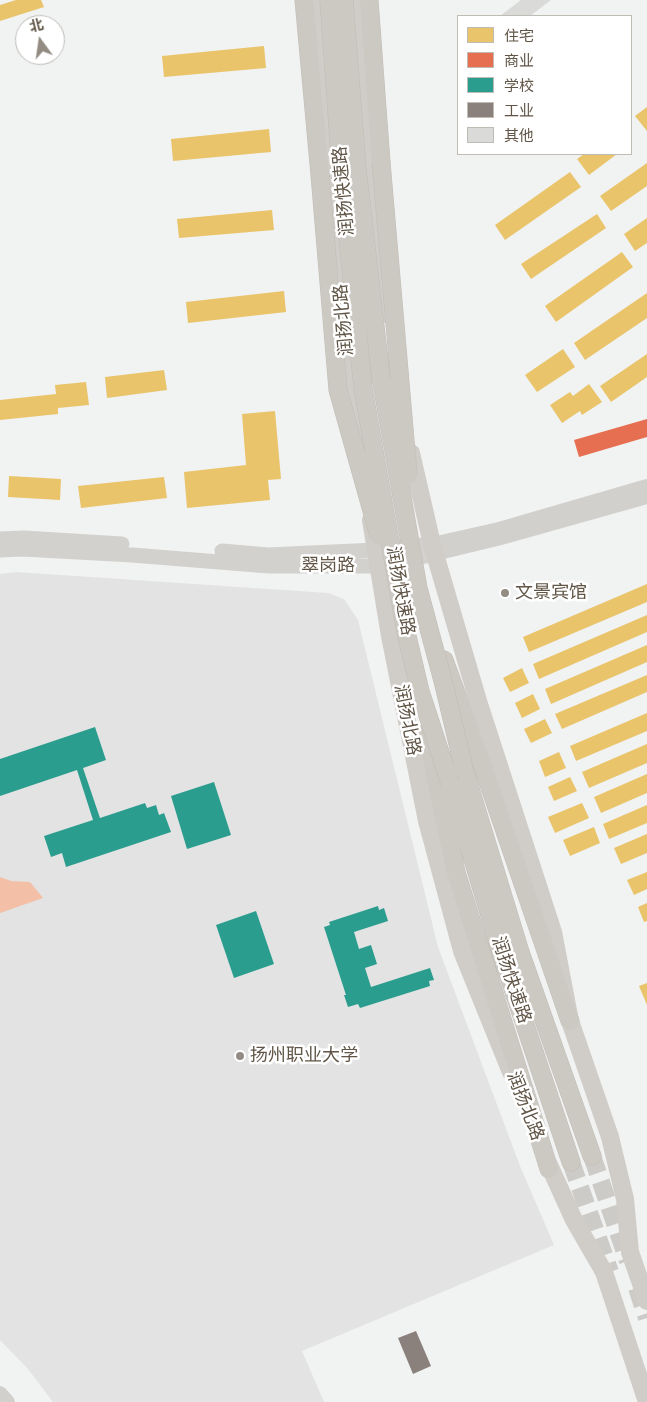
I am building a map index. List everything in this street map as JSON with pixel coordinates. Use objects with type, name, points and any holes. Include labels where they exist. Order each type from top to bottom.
[{"type":"highway","points":[[304,0],[338,390],[406,632]]},
{"type":"highway","name":"润扬快速路","points":[[329,0],[341,169],[363,388],[406,632],[444,784],[571,1162]]},
{"type":"highway","name":"润扬快速路","points":[[344,0],[357,168],[381,378],[418,588],[464,769],[520,952],[592,1156]]},
{"type":"highway","points":[[370,0],[381,162],[418,588],[482,764],[570,1021]]},
{"type":"highway","points":[[444,784],[456,872],[549,1168]]},
{"type":"main road","name":"润扬北路","points":[[315,0],[350,386],[390,636],[427,821],[462,951],[549,1168],[574,1220],[604,1272],[647,1402]]},
{"type":"main road","points":[[357,0],[368,172],[394,380],[434,549],[478,701],[553,932],[570,1021],[610,1137],[625,1199],[630,1252],[647,1301]]},
{"type":"main road","name":"翠岗路","points":[[0,539],[33,538],[268,555],[377,558]]},
{"type":"main road","name":"翠岗路","points":[[0,550],[23,549],[92,553],[269,566],[377,558],[434,549]]},
{"type":"street","name":"翠岗路","points":[[434,549],[647,486]]},
{"type":"street","name":"翠岗路","points":[[434,549],[501,538],[647,496]]},
{"type":"street","points":[[0,1393],[8,1402]]},
{"type":"shaded area","name":"扬州职业大学","points":[[16,572],[328,593],[344,599],[358,620],[438,947],[520,1166],[554,1245],[302,1351],[324,1402],[53,1402],[28,1369],[0,1340],[0,574]]},
{"type":"shaded area","points":[[0,877],[11,881],[30,882],[43,898],[0,913]]},
{"type":"building: 住宅","points":[[16,0],[41,0],[44,7],[0,21],[0,5]]},
{"type":"building: 住宅","points":[[264,46],[266,68],[164,77],[162,56]]},
{"type":"building: 住宅","points":[[647,107],[647,131],[635,116]]},
{"type":"building: 住宅","points":[[269,129],[271,152],[173,161],[171,139]]},
{"type":"building: 住宅","points":[[583,155],[616,155],[589,175],[577,159]]},
{"type":"building: 住宅","points":[[647,163],[647,186],[611,211],[600,196]]},
{"type":"building: 住宅","points":[[570,172],[581,187],[505,240],[495,225]]},
{"type":"building: 住宅","points":[[272,210],[274,230],[179,238],[177,219]]},
{"type":"building: 住宅","points":[[597,214],[606,228],[531,279],[521,264]]},
{"type":"building: 住宅","points":[[647,218],[647,243],[635,251],[624,234]]},
{"type":"building: 住宅","points":[[622,252],[633,267],[556,322],[545,306]]},
{"type":"building: 住宅","points":[[284,291],[286,312],[188,323],[186,302]]},
{"type":"building: 住宅","points":[[647,293],[647,318],[585,360],[574,343]]},
{"type":"building: 住宅","points":[[563,349],[575,367],[537,392],[525,375]]},
{"type":"building: 住宅","points":[[647,354],[647,377],[611,402],[600,386]]},
{"type":"building: 住宅","points":[[164,370],[167,390],[107,398],[105,377]]},
{"type":"building: 住宅","points":[[86,382],[89,405],[58,408],[58,414],[0,420],[0,400],[56,394],[55,385]]},
{"type":"building: 住宅","points":[[589,384],[602,402],[582,415],[580,411],[562,423],[550,405],[570,392],[573,396]]},
{"type":"building: 住宅","points":[[275,411],[281,479],[268,480],[270,500],[187,508],[184,472],[246,465],[242,414]]},
{"type":"building: 住宅","points":[[9,476],[61,479],[60,500],[8,497]]},
{"type":"building: 住宅","points":[[164,477],[167,498],[81,508],[78,486]]},
{"type":"building: 住宅","points":[[647,584],[647,602],[529,652],[523,637]]},
{"type":"building: 住宅","points":[[647,615],[647,632],[539,679],[533,664]]},
{"type":"building: 住宅","points":[[647,645],[647,662],[551,704],[545,689]]},
{"type":"building: 住宅","points":[[522,668],[529,683],[510,692],[503,678]]},
{"type":"building: 住宅","points":[[647,675],[647,692],[562,729],[555,714]]},
{"type":"building: 住宅","points":[[533,694],[540,709],[522,718],[515,703]]},
{"type":"building: 住宅","points":[[647,713],[647,731],[576,761],[570,746]]},
{"type":"building: 住宅","points":[[545,719],[552,733],[531,743],[524,729]]},
{"type":"building: 住宅","points":[[647,744],[647,763],[589,788],[582,772]]},
{"type":"building: 住宅","points":[[559,752],[566,768],[545,777],[539,761]]},
{"type":"building: 住宅","points":[[647,774],[647,793],[601,813],[594,797]]},
{"type":"building: 住宅","points":[[570,777],[577,791],[554,801],[548,787]]},
{"type":"building: 住宅","points":[[582,803],[589,818],[555,833],[548,817]]},
{"type":"building: 住宅","points":[[647,805],[647,823],[609,839],[603,824]]},
{"type":"building: 住宅","points":[[594,827],[600,843],[570,856],[563,840]]},
{"type":"building: 住宅","points":[[647,834],[647,853],[621,864],[614,848]]},
{"type":"building: 住宅","points":[[647,872],[647,889],[634,895],[627,880]]},
{"type":"building: 住宅","points":[[647,903],[647,921],[644,922],[638,907]]},
{"type":"building: 住宅","points":[[647,983],[647,1005],[639,986]]},
{"type":"building: 商业","points":[[647,419],[647,437],[579,457],[574,440]]},
{"type":"building: 学校","points":[[95,727],[106,760],[83,768],[100,818],[145,803],[147,808],[156,805],[159,815],[164,813],[171,832],[66,867],[62,853],[51,857],[44,836],[93,820],[77,770],[0,796],[0,759]]},
{"type":"building: 学校","points":[[214,782],[231,835],[187,849],[171,796]]},
{"type":"building: 学校","points":[[378,906],[379,910],[384,908],[388,921],[354,932],[359,949],[371,945],[377,964],[365,968],[371,987],[430,968],[434,980],[429,981],[430,986],[360,1008],[358,1004],[348,1007],[344,995],[346,995],[324,927],[330,925],[329,922]]},
{"type":"building: 学校","points":[[256,911],[274,964],[234,978],[216,925]]},
{"type":"building: 工业","points":[[416,1331],[431,1366],[413,1374],[398,1338]]},
{"type":"building: 其他","points":[[521,0],[551,0],[531,15],[501,15]]},
{"type":"tunnel","points":[[592,1156],[628,1261]]},
{"type":"tunnel","points":[[571,1162],[610,1272]]},
{"type":"tunnel","points":[[637,1288],[647,1318]]},
{"type":"place","name":"文景宾馆","points":[[505,593]]},
{"type":"place","name":"扬州职业大学","points":[[240,1056]]}]
